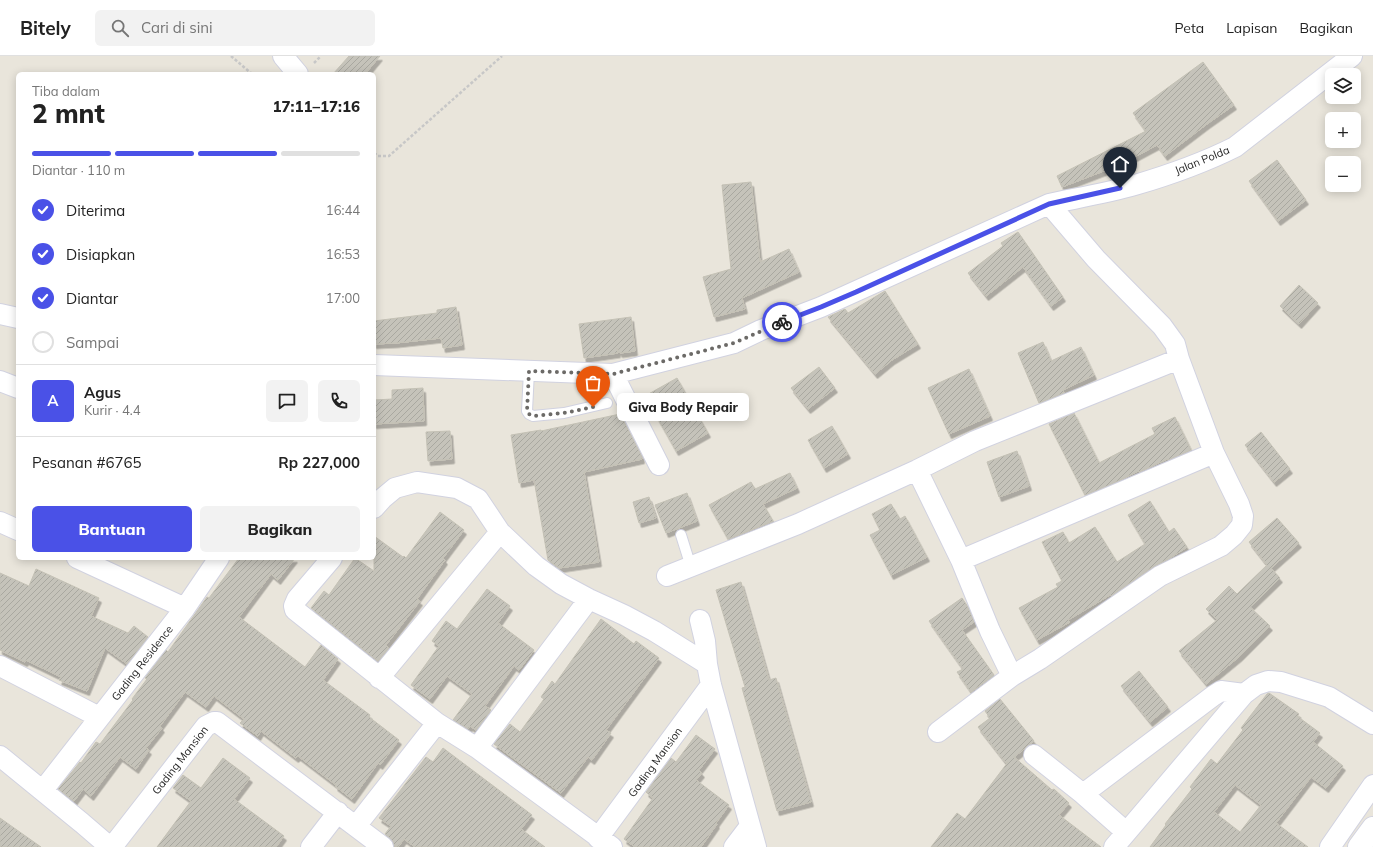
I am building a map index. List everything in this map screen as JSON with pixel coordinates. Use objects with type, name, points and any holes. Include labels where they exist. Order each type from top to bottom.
[{"type":"street","points":[[283,56],[296,72]]},
{"type":"street","name":"Jalan Polda","points":[[376,365],[613,374],[734,343],[761,330],[828,304],[1049,204],[1134,185],[1218,156],[1234,147],[1352,56]]},
{"type":"street","points":[[938,732],[1012,676],[1040,659],[1160,576],[1221,546],[1234,536],[1242,525],[1243,516],[1239,504],[1214,453],[1179,359],[1175,344],[1162,326],[1096,259],[1049,204]]},
{"type":"street","points":[[0,314],[16,318]]},
{"type":"street","points":[[667,576],[798,524],[917,470],[975,441],[1179,359]]},
{"type":"street","points":[[613,374],[660,465]]},
{"type":"street","points":[[0,381],[16,387]]},
{"type":"street","points":[[961,560],[1214,453]]},
{"type":"street","points":[[917,470],[961,560],[990,631],[1012,676]]},
{"type":"street","points":[[376,506],[395,488],[417,482],[440,484],[458,488],[478,499],[500,532],[536,566],[561,584],[589,600],[624,615],[654,631],[707,664]]},
{"type":"street","points":[[0,522],[16,529]]},
{"type":"street","points":[[379,678],[500,532]]},
{"type":"street","points":[[81,560],[185,608]]},
{"type":"street","name":"Gading Residence","points":[[43,790],[185,608],[218,560]]},
{"type":"street","name":"Gading Mansion","points":[[330,560],[297,599],[294,606],[295,610],[379,678],[437,722],[477,748],[605,843],[711,685]]},
{"type":"street","points":[[477,748],[589,600]]},
{"type":"street","points":[[700,620],[705,641],[711,685],[756,847]]},
{"type":"street","points":[[0,666],[99,717]]},
{"type":"street","points":[[1034,756],[1082,794],[1120,839],[1244,694],[1256,685],[1268,682],[1281,682],[1329,697],[1373,724]]},
{"type":"street","points":[[1082,794],[1221,691],[1244,694]]},
{"type":"street","name":"Gading Mansion","points":[[111,847],[206,726],[217,722],[383,847]]},
{"type":"street","points":[[356,826],[437,722]]},
{"type":"street","points":[[0,756],[111,847]]},
{"type":"street","points":[[1330,847],[1373,785]]},
{"type":"street","points":[[311,847],[338,812]]},
{"type":"street","points":[[734,847],[750,826]]},
{"type":"street","points":[[1359,847],[1373,828]]},
{"type":"lane","points":[[529,371],[527,411],[533,416],[564,413],[607,404]]},
{"type":"lane","points":[[681,535],[692,567]]},
{"type":"path","points":[[231,56],[250,72]]},
{"type":"path","points":[[376,154],[378,156],[389,156],[502,56]]},
{"type":"building","points":[[349,56],[380,56],[367,72],[335,72]]},
{"type":"building","points":[[1203,62],[1234,105],[1165,156],[1157,145],[1114,168],[1062,187],[1057,176],[1146,131],[1133,113]]},
{"type":"building","points":[[1277,160],[1306,200],[1278,221],[1249,181]]},
{"type":"building","points":[[751,182],[760,262],[789,249],[799,272],[742,298],[745,309],[714,317],[703,277],[731,269],[722,185]]},
{"type":"building","points":[[1018,232],[1063,297],[1051,306],[1023,267],[986,296],[968,273],[1003,246],[1001,243]]},
{"type":"building","points":[[1299,285],[1318,303],[1299,324],[1280,306]]},
{"type":"building","points":[[885,291],[918,344],[892,360],[875,374],[828,317],[845,309],[848,313]]},
{"type":"building","points":[[456,307],[462,345],[443,348],[441,338],[376,344],[376,321],[437,313],[437,310]]},
{"type":"building","points":[[631,317],[635,351],[620,353],[617,348],[618,353],[584,358],[579,324]]},
{"type":"building","points":[[1043,342],[1051,361],[1081,347],[1094,375],[1063,390],[1064,393],[1039,403],[1018,353]]},
{"type":"building","points":[[819,367],[835,388],[808,409],[791,388]]},
{"type":"building","points":[[969,369],[990,416],[949,434],[928,388]]},
{"type":"building","points":[[677,378],[708,433],[676,451],[645,396]]},
{"type":"building","points":[[423,388],[424,421],[376,424],[376,400],[392,399],[392,390]]},
{"type":"building","points":[[1074,413],[1099,463],[1155,434],[1152,428],[1175,417],[1191,450],[1139,472],[1138,471],[1085,495],[1049,424]]},
{"type":"building","points":[[620,414],[641,454],[642,459],[584,472],[599,562],[559,568],[548,560],[534,480],[519,483],[511,435],[541,431]]},
{"type":"building","points":[[832,426],[848,454],[824,468],[808,440]]},
{"type":"building","points":[[450,431],[452,459],[428,461],[426,432]]},
{"type":"building","points":[[1261,432],[1290,469],[1274,482],[1245,445]]},
{"type":"building","points":[[1017,451],[1029,486],[999,497],[987,462]]},
{"type":"building","points":[[790,473],[797,488],[763,504],[773,521],[728,539],[709,505],[751,482],[755,489]]},
{"type":"building","points":[[687,493],[697,521],[666,533],[655,505]]},
{"type":"building","points":[[649,497],[656,518],[639,523],[633,502]]},
{"type":"building","points":[[1150,501],[1169,532],[1174,528],[1187,547],[1154,566],[1111,596],[1110,595],[1068,620],[1070,622],[1037,640],[1019,608],[1058,587],[1056,584],[1062,581],[1042,542],[1063,532],[1069,543],[1095,527],[1117,562],[1145,544],[1128,515]]},
{"type":"building","points":[[891,504],[900,519],[905,516],[927,557],[891,575],[870,535],[880,530],[872,514]]},
{"type":"building","points":[[440,512],[464,530],[443,558],[445,560],[417,599],[420,601],[386,645],[389,648],[378,661],[311,608],[324,591],[329,595],[354,560],[358,560],[374,571],[374,560],[376,560],[376,537],[406,558]]},
{"type":"building","points":[[1277,518],[1299,543],[1271,568],[1280,578],[1250,607],[1270,626],[1240,656],[1206,684],[1179,651],[1217,620],[1206,609],[1229,586],[1237,594],[1267,565],[1249,542]]},
{"type":"building","points":[[238,560],[293,560],[278,580],[271,574],[239,617],[305,667],[321,645],[338,659],[323,680],[370,715],[369,717],[399,740],[380,765],[378,763],[352,799],[298,756],[296,758],[261,731],[258,736],[240,723],[244,719],[214,696],[206,707],[185,692],[160,726],[162,728],[146,748],[149,750],[136,769],[120,757],[91,796],[83,789],[74,801],[58,789],[80,762],[81,763],[96,742],[100,744],[133,700],[132,699],[147,679],[145,678],[166,650],[168,652],[207,597],[209,598]]},
{"type":"building","points":[[36,569],[99,598],[91,616],[128,633],[134,626],[148,637],[127,664],[105,648],[87,691],[59,680],[61,677],[26,660],[25,662],[0,650],[0,573],[29,586]]},
{"type":"building","points":[[741,582],[769,680],[776,678],[811,802],[777,811],[742,688],[745,687],[716,590]]},
{"type":"building","points":[[487,589],[510,606],[498,623],[534,650],[519,670],[514,666],[485,706],[491,710],[476,730],[470,726],[468,729],[453,720],[472,694],[447,676],[430,699],[411,685],[439,646],[432,641],[446,621],[457,629]]},
{"type":"building","points":[[962,598],[968,607],[974,622],[962,630],[994,675],[971,692],[957,672],[963,669],[929,621]]},
{"type":"building","points":[[601,619],[634,644],[636,641],[659,658],[606,730],[611,733],[592,760],[588,757],[561,793],[494,744],[510,724],[520,732],[544,699],[541,697],[552,681],[555,684]]},
{"type":"building","points":[[1139,671],[1168,707],[1150,722],[1121,686]]},
{"type":"building","points":[[1269,693],[1299,714],[1297,716],[1320,733],[1313,742],[1343,766],[1326,788],[1311,777],[1276,823],[1308,847],[1150,847],[1166,825],[1165,824],[1192,789],[1190,787],[1211,759],[1217,764],[1243,730],[1241,728]],"holes":[[[1235,785],[1261,805],[1240,832],[1214,812]]]},
{"type":"building","points":[[1000,699],[1034,741],[1014,757],[1069,803],[1059,815],[1101,847],[931,847],[957,813],[965,819],[1008,762],[1006,763],[978,727],[990,718],[985,711]]},
{"type":"building","points":[[696,735],[715,749],[699,770],[702,773],[696,780],[729,805],[701,847],[635,847],[624,839],[653,798],[646,792],[671,758],[676,762]]},
{"type":"building","points":[[443,748],[532,815],[521,829],[545,847],[415,847],[404,839],[398,847],[394,847],[393,842],[385,834],[391,826],[379,818],[426,757],[433,762]]},
{"type":"building","points":[[223,758],[250,778],[234,799],[284,836],[276,847],[157,847],[191,801],[173,788],[183,775],[201,788]]},
{"type":"building","points":[[0,818],[41,847],[0,847]]},
{"type":"way so far","points":[[593,407],[564,413],[533,416],[529,414],[527,411],[529,371],[613,374],[734,343],[782,322]]},
{"type":"place","name":"Giva Body Repair","points":[[593,407]]},
{"type":"route","points":[[782,322],[856,292],[1049,204],[1120,188]]}]
